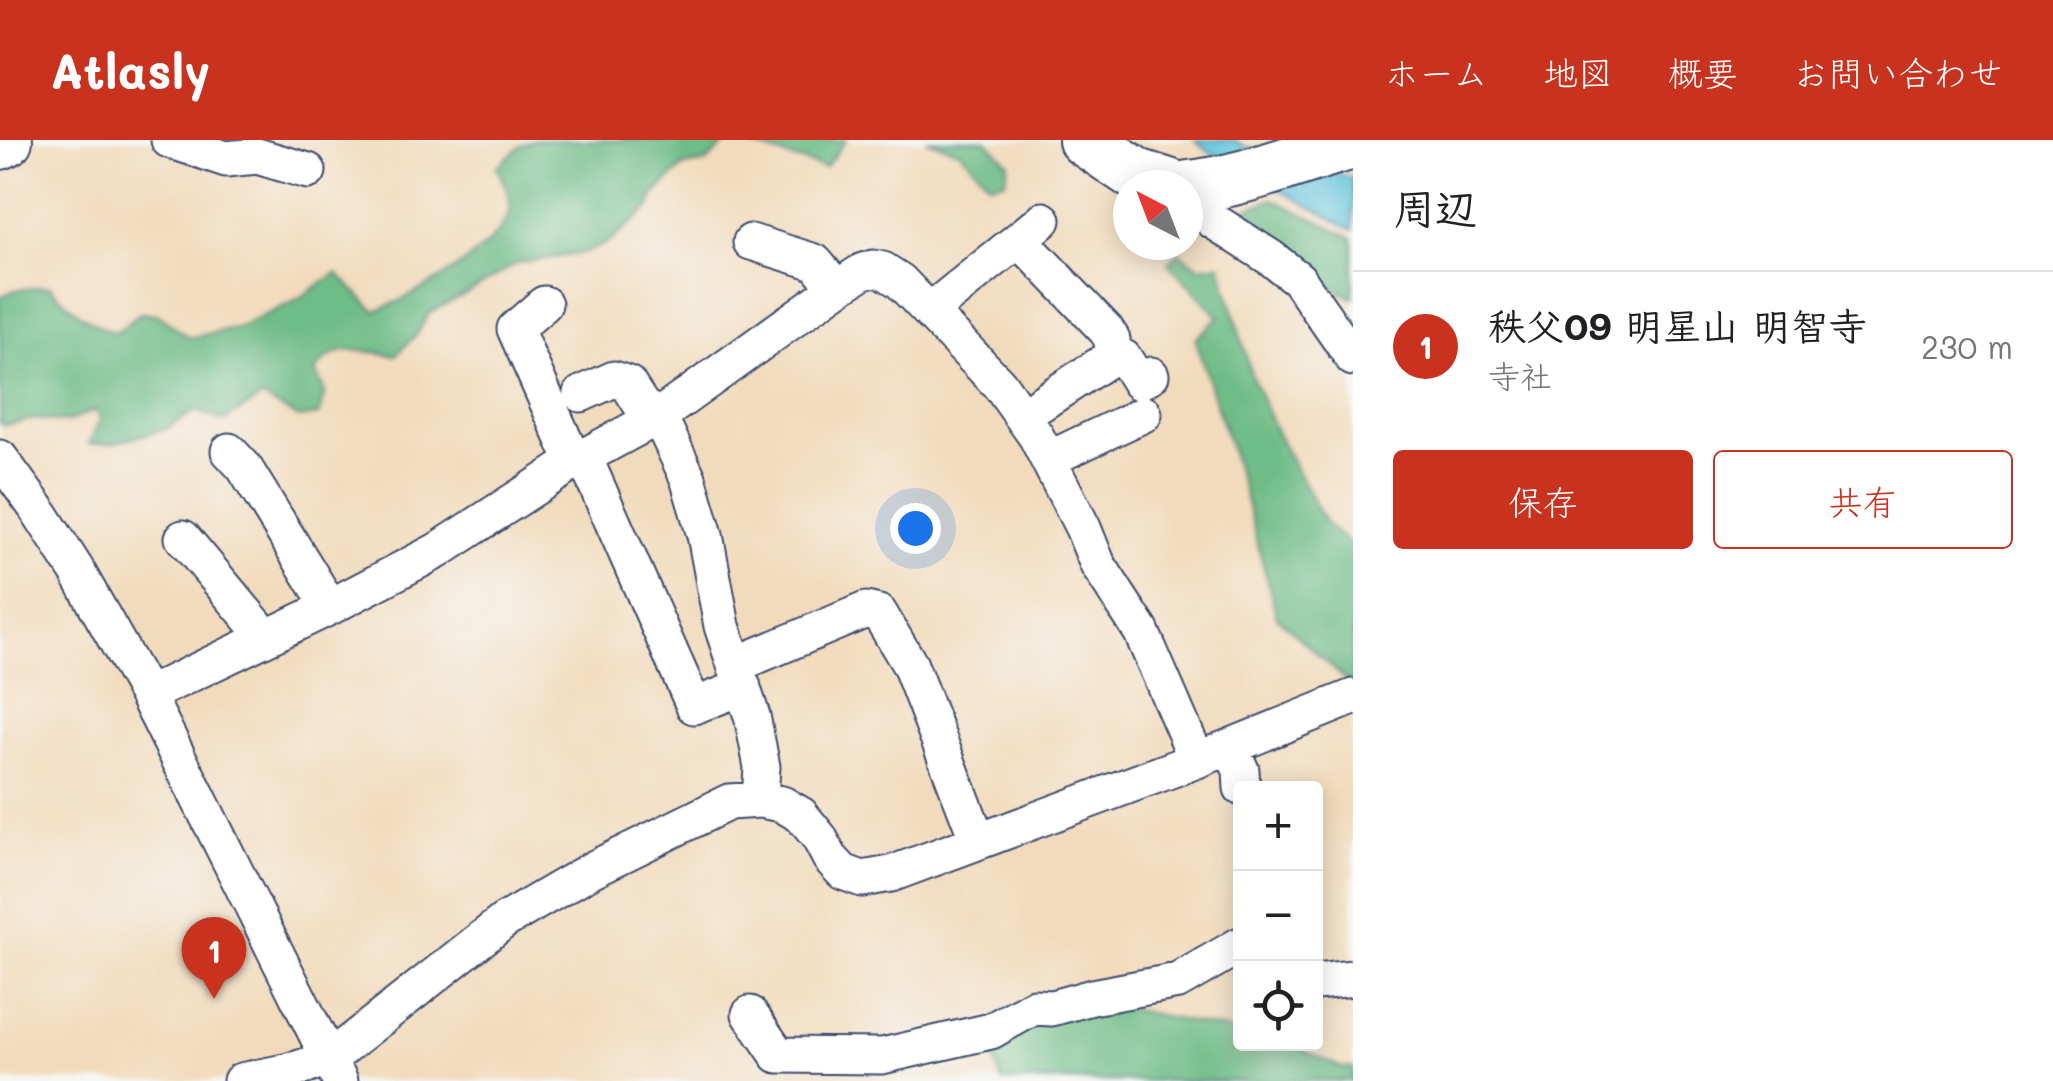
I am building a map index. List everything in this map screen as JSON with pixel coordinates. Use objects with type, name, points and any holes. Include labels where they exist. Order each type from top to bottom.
[{"type":"highway","points":[[1085,140],[1131,170]]},
{"type":"highway","points":[[1203,186],[1249,176],[1349,144]]},
{"type":"street","points":[[169,140],[226,160],[257,156],[308,172]]},
{"type":"street","points":[[1203,211],[1298,279],[1353,358]]},
{"type":"street","points":[[930,311],[1032,230],[1112,339],[1113,356]]},
{"type":"street","points":[[752,242],[814,262],[837,288]]},
{"type":"street","points":[[147,695],[437,551],[579,460],[659,416],[837,288],[874,268],[900,281],[930,311],[999,384],[1036,436],[1098,565],[1140,631],[1197,760]]},
{"type":"street","points":[[544,304],[515,329],[694,706],[739,676],[866,610],[878,613],[915,678],[978,841]]},
{"type":"street","points":[[1022,416],[1113,356],[1124,358],[1139,382],[1152,375]]},
{"type":"street","points":[[581,394],[614,378],[628,384],[642,406],[659,416],[688,478],[705,535],[722,626],[752,716],[762,766],[760,800]]},
{"type":"street","points":[[1049,459],[1144,414]]},
{"type":"street","points":[[229,452],[244,467],[330,607]]},
{"type":"street","points":[[0,458],[77,571],[147,695],[335,1070]]},
{"type":"street","points":[[183,538],[256,625],[261,640]]},
{"type":"street","points":[[241,1081],[294,1070],[335,1070],[504,921],[592,868],[729,802],[760,800],[782,804],[801,816],[842,872],[862,879],[891,874],[1197,760],[1353,697]]},
{"type":"street","points":[[1230,746],[1242,781]]},
{"type":"street","points":[[750,1014],[778,1055],[882,1056],[991,1032],[1034,1007],[1052,1008],[1092,996],[1178,981],[1233,949]]},
{"type":"street","points":[[1323,981],[1353,978]]},
{"type":"green space","points":[[534,140],[729,140],[707,162],[684,166],[654,194],[650,207],[611,241],[585,253],[518,263],[429,313],[416,335],[396,355],[351,350],[324,361],[315,371],[325,392],[319,415],[299,418],[262,397],[224,421],[195,411],[166,429],[113,443],[89,444],[101,418],[94,410],[68,422],[32,419],[0,424],[0,297],[15,290],[49,286],[80,314],[116,333],[140,313],[156,314],[190,338],[240,327],[293,302],[337,273],[375,311],[456,269],[494,237],[506,220],[510,204],[497,167],[521,145]]},
{"type":"green space","points":[[745,140],[846,140],[825,168]]},
{"type":"green space","points":[[926,140],[986,140],[1009,163],[1005,181],[990,184],[960,151]]},
{"type":"green space","points":[[1272,199],[1353,238],[1353,298],[1329,286],[1236,221],[1233,215]]},
{"type":"green space","points":[[1189,260],[1199,267],[1220,264],[1252,377],[1278,436],[1327,525],[1353,547],[1353,680],[1349,683],[1277,617],[1243,488],[1195,339],[1219,317],[1168,263]]},
{"type":"green space","points":[[1098,1002],[1233,1031],[1233,1051],[1305,1051],[1342,1068],[1353,1067],[1353,1081],[1002,1081],[988,1043]]},
{"type":"water","points":[[1195,140],[1235,140],[1353,178],[1353,230],[1210,152]]},
{"type":"place","name":"秩父09 明星山 明智寺","points":[[214,999]]}]
